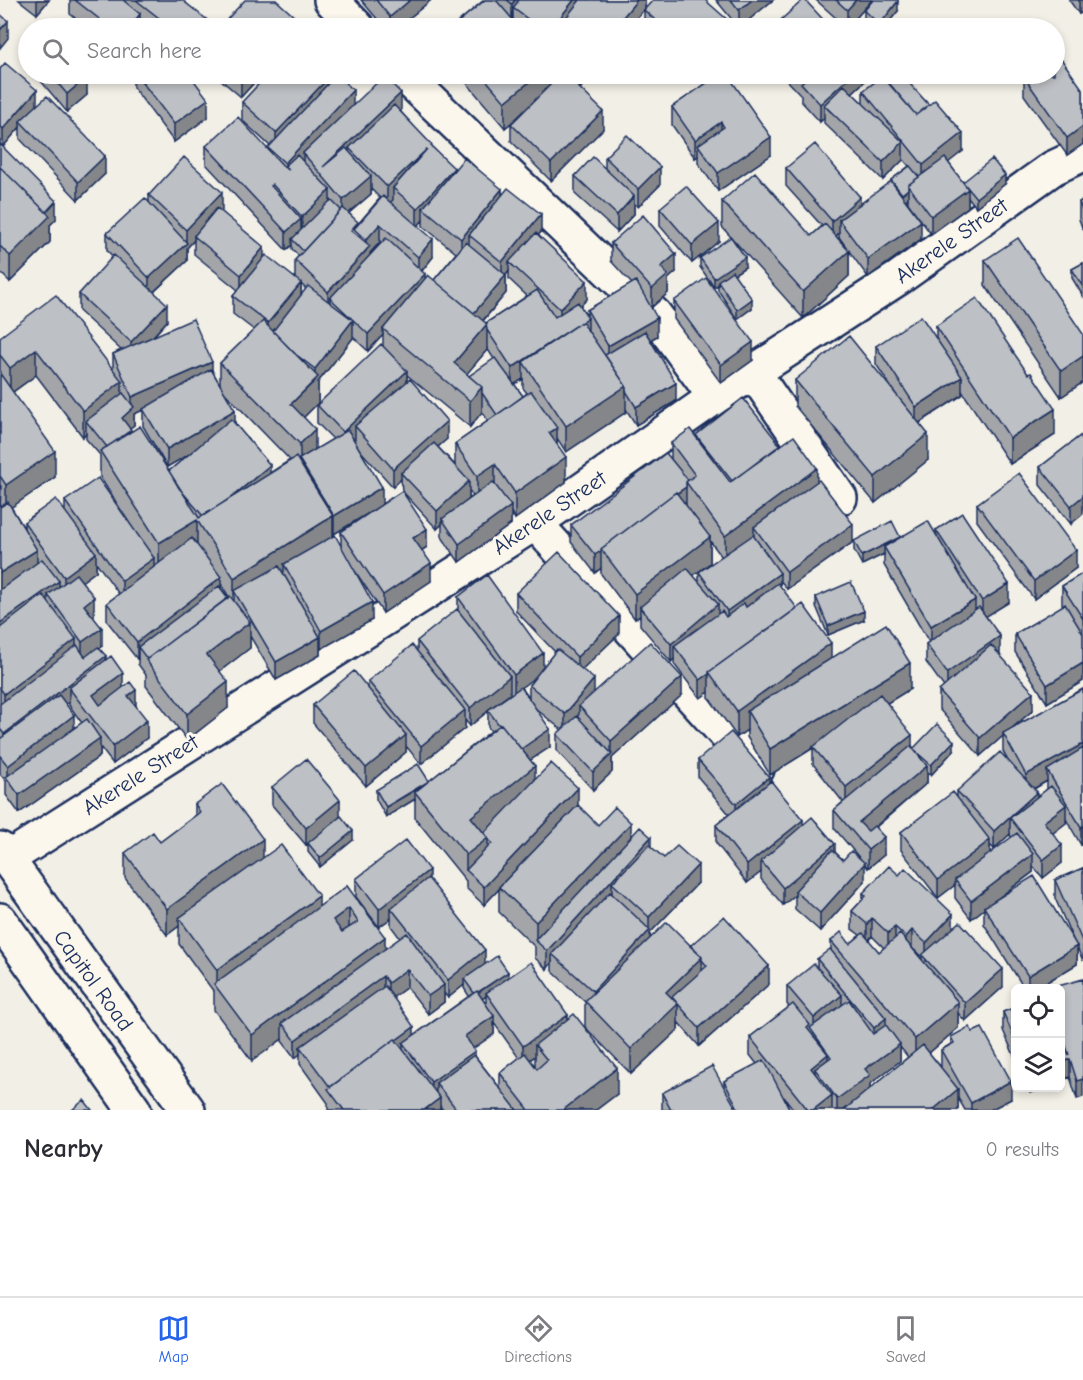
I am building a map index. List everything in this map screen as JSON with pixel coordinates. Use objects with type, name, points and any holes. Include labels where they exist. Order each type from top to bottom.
[{"type":"street","points":[[331,0],[348,18]]},
{"type":"street","points":[[413,84],[655,315],[715,397]]},
{"type":"street","name":"Akerele Street","points":[[3,854],[535,523],[715,397],[900,277],[1053,168],[1083,154]]},
{"type":"street","points":[[754,373],[840,498]]},
{"type":"street","points":[[535,523],[757,769]]},
{"type":"street","name":"Capitol Road","points":[[3,854],[188,1110]]},
{"type":"street","name":"Capitol Road","points":[[0,920],[134,1110]]},
{"type":"building","points":[[75,0],[123,0],[140,14],[137,18],[98,18]]},
{"type":"building","points":[[136,0],[182,0],[205,18],[159,18]]},
{"type":"building","points":[[245,0],[276,0],[296,18],[228,18]]},
{"type":"building","points":[[376,0],[410,0],[390,17]]},
{"type":"building","points":[[485,0],[496,0],[511,18],[463,18]]},
{"type":"building","points":[[519,0],[574,0],[560,18],[526,18],[513,8]]},
{"type":"building","points":[[580,0],[637,0],[622,18],[566,18]]},
{"type":"building","points":[[653,0],[705,0],[725,18],[653,18],[644,10]]},
{"type":"building","points":[[731,0],[752,0],[739,10]]},
{"type":"building","points":[[805,0],[822,18],[783,18]]},
{"type":"building","points":[[836,0],[856,0],[847,10]]},
{"type":"building","points":[[873,0],[898,1],[885,18],[873,18],[864,11]]},
{"type":"building","points":[[0,14],[8,21],[0,30]]},
{"type":"building","points":[[5,63],[18,74],[18,84],[30,84],[37,90],[3,129],[0,126],[0,69]]},
{"type":"building","points":[[1065,64],[1083,90],[1083,126],[1067,138],[1029,84],[1065,84]]},
{"type":"building","points":[[58,84],[79,84],[67,94]]},
{"type":"building","points":[[144,84],[197,84],[208,99],[174,124]]},
{"type":"building","points":[[259,84],[323,84],[276,133],[242,102]]},
{"type":"building","points":[[328,84],[347,84],[353,90],[285,163],[268,148]]},
{"type":"building","points":[[376,84],[392,84],[401,93],[323,167],[346,148],[371,176],[343,200],[303,153]]},
{"type":"building","points":[[490,84],[527,84],[505,102]]},
{"type":"building","points":[[551,84],[575,84],[603,111],[551,163],[511,124]]},
{"type":"building","points":[[705,84],[734,84],[771,137],[718,173],[698,145],[724,127],[721,122],[695,140],[672,107]]},
{"type":"building","points":[[802,84],[842,84],[820,104]]},
{"type":"building","points":[[872,84],[890,84],[916,115],[935,100],[963,133],[923,165],[863,91]]},
{"type":"building","points":[[889,84],[910,84],[929,105],[916,115]]},
{"type":"building","points":[[844,85],[903,142],[883,162],[824,105]]},
{"type":"building","points":[[47,96],[105,156],[78,182],[20,121]]},
{"type":"building","points":[[394,105],[454,168],[417,209],[393,188],[427,149],[387,187],[349,148]]},
{"type":"building","points":[[238,117],[285,168],[289,170],[285,166],[297,155],[330,190],[302,217],[272,184],[271,186],[301,219],[286,232],[206,146]]},
{"type":"building","points":[[627,135],[660,167],[638,189],[605,157]]},
{"type":"building","points":[[0,144],[56,201],[46,212],[0,167]]},
{"type":"building","points":[[815,144],[860,197],[832,221],[786,168]]},
{"type":"building","points":[[184,157],[222,192],[186,230],[149,195]]},
{"type":"building","points":[[593,157],[634,196],[617,215],[575,176]]},
{"type":"building","points":[[464,158],[502,189],[461,239],[423,208]]},
{"type":"building","points":[[945,158],[968,189],[931,216],[908,185]]},
{"type":"building","points":[[992,159],[1005,175],[976,198],[963,182]]},
{"type":"building","points":[[910,166],[919,177],[908,185],[908,189],[902,194],[891,180]]},
{"type":"building","points":[[0,167],[50,216],[10,256],[0,246]]},
{"type":"building","points":[[755,172],[811,236],[825,224],[849,251],[803,292],[722,201]]},
{"type":"building","points":[[891,181],[921,221],[868,259],[839,220]]},
{"type":"building","points":[[686,186],[719,223],[692,245],[660,208]]},
{"type":"building","points":[[508,188],[541,214],[502,262],[469,235]]},
{"type":"building","points":[[383,196],[433,239],[418,257],[380,224],[366,240],[354,229]]},
{"type":"building","points":[[145,198],[187,243],[149,278],[107,233]]},
{"type":"building","points":[[331,200],[341,210],[303,251],[292,239]]},
{"type":"building","points":[[1083,200],[1083,212],[1079,202]]},
{"type":"building","points":[[217,208],[264,247],[241,275],[194,236]]},
{"type":"building","points":[[343,208],[358,222],[351,230],[370,246],[328,292],[295,260]]},
{"type":"building","points":[[643,215],[676,254],[661,267],[668,275],[652,289],[611,243]]},
{"type":"building","points":[[536,233],[587,281],[560,309],[509,262]]},
{"type":"building","points":[[731,237],[745,257],[714,278],[700,258]]},
{"type":"building","points":[[386,238],[425,274],[368,334],[330,298]]},
{"type":"building","points":[[1018,238],[1083,334],[1083,356],[1061,371],[985,260]]},
{"type":"building","points":[[466,242],[506,275],[474,313],[434,280]]},
{"type":"building","points":[[114,255],[167,304],[131,342],[79,294]]},
{"type":"building","points":[[266,255],[301,283],[268,323],[233,296]]},
{"type":"building","points":[[1083,263],[1083,287],[1072,269]]},
{"type":"building","points":[[732,271],[752,299],[737,310],[718,281]]},
{"type":"building","points":[[428,275],[487,324],[454,363],[482,387],[470,401],[383,329]]},
{"type":"building","points":[[706,278],[753,342],[721,365],[674,301]]},
{"type":"building","points":[[636,281],[657,318],[608,346],[587,310]]},
{"type":"building","points":[[308,286],[353,320],[315,369],[294,353],[273,331]]},
{"type":"building","points":[[537,290],[555,317],[578,302],[588,318],[512,368],[487,330],[486,323]]},
{"type":"building","points":[[56,295],[122,381],[83,411],[36,349],[10,368],[0,355],[0,337]]},
{"type":"building","points":[[977,298],[1028,374],[1031,373],[1055,409],[1010,438],[936,326]]},
{"type":"building","points":[[921,316],[962,377],[916,407],[876,346]]},
{"type":"building","points":[[193,319],[212,362],[132,397],[113,354]]},
{"type":"building","points":[[263,321],[318,377],[291,404],[315,429],[300,444],[220,363]]},
{"type":"building","points":[[582,322],[626,386],[566,426],[523,362]]},
{"type":"building","points":[[645,331],[676,383],[636,407],[626,391],[626,386],[605,355]]},
{"type":"building","points":[[849,336],[928,434],[875,477],[795,380]]},
{"type":"building","points":[[381,344],[407,371],[343,432],[317,405]]},
{"type":"building","points":[[495,358],[523,396],[497,415],[482,393],[482,387],[469,376]]},
{"type":"building","points":[[211,369],[235,410],[167,449],[143,409]]},
{"type":"building","points":[[1,375],[55,451],[6,485],[0,476]]},
{"type":"building","points":[[410,379],[447,421],[393,469],[355,426]]},
{"type":"building","points":[[531,391],[557,428],[549,433],[566,457],[515,493],[495,464],[477,476],[455,444]]},
{"type":"building","points":[[123,393],[134,407],[122,418],[131,430],[107,447],[86,421]]},
{"type":"building","points":[[743,398],[780,445],[732,481],[696,435]]},
{"type":"building","points":[[231,419],[270,465],[233,496],[203,516],[179,488],[169,471]]},
{"type":"building","points":[[140,426],[199,518],[296,457],[333,516],[234,578],[197,520],[159,543],[100,451]]},
{"type":"building","points":[[690,429],[730,482],[794,436],[817,468],[725,536],[686,482],[695,475],[671,443]]},
{"type":"building","points":[[348,430],[382,487],[334,516],[299,459]]},
{"type":"building","points":[[1080,436],[1083,440],[1083,496],[1071,506],[1040,467]]},
{"type":"building","points":[[434,443],[469,481],[437,511],[401,473]]},
{"type":"building","points":[[666,453],[688,480],[686,487],[676,492],[595,555],[571,525]]},
{"type":"building","points":[[1019,473],[1076,550],[1034,581],[977,504]]},
{"type":"building","points":[[98,478],[154,558],[122,581],[65,501]]},
{"type":"building","points":[[819,480],[853,524],[787,572],[754,527]]},
{"type":"building","points":[[493,482],[511,506],[459,544],[442,519]]},
{"type":"building","points":[[402,491],[427,529],[413,538],[431,563],[383,595],[341,532]]},
{"type":"building","points":[[676,492],[710,537],[635,594],[601,549]]},
{"type":"building","points":[[56,499],[96,553],[64,577],[24,522]]},
{"type":"building","points":[[8,502],[37,550],[0,573],[0,507]]},
{"type":"building","points":[[962,513],[1009,584],[982,601],[936,530]]},
{"type":"building","points":[[892,521],[900,537],[862,556],[854,541]]},
{"type":"building","points":[[928,521],[975,600],[931,626],[884,547]]},
{"type":"building","points":[[335,535],[372,602],[321,631],[284,564]]},
{"type":"building","points":[[753,535],[780,573],[727,611],[699,572]]},
{"type":"building","points":[[192,538],[221,577],[137,642],[107,603]]},
{"type":"building","points":[[559,552],[619,616],[577,657],[516,593]]},
{"type":"building","points":[[42,559],[59,581],[0,623],[0,590]]},
{"type":"building","points":[[279,566],[320,637],[276,662],[234,591]]},
{"type":"building","points":[[687,568],[718,604],[671,644],[640,607]]},
{"type":"building","points":[[1083,573],[1083,619],[1062,586]]},
{"type":"building","points":[[76,574],[94,597],[84,605],[102,628],[82,642],[48,595]]},
{"type":"building","points":[[487,575],[543,653],[514,675],[458,597]]},
{"type":"building","points":[[851,582],[864,611],[828,626],[816,597]]},
{"type":"building","points":[[778,583],[797,608],[700,680],[674,646],[722,611],[726,617],[744,603],[746,607]]},
{"type":"building","points":[[219,586],[228,598],[147,659],[138,647]]},
{"type":"building","points":[[43,595],[76,639],[4,694],[0,688],[0,628]]},
{"type":"building","points":[[230,596],[250,622],[207,655],[228,682],[187,714],[146,660]]},
{"type":"building","points":[[803,604],[831,643],[737,711],[709,672]]},
{"type":"building","points":[[1065,604],[1083,634],[1083,663],[1047,685],[1015,634]]},
{"type":"building","points":[[979,607],[1000,636],[947,673],[926,644]]},
{"type":"building","points":[[457,609],[510,676],[470,708],[417,641]]},
{"type":"building","points":[[886,624],[910,663],[770,749],[747,711]]},
{"type":"building","points":[[650,642],[682,677],[611,741],[579,706]]},
{"type":"building","points":[[77,645],[85,657],[98,647],[106,656],[4,734],[0,729],[0,704]]},
{"type":"building","points":[[412,645],[465,710],[421,746],[368,681]]},
{"type":"building","points":[[991,645],[1033,692],[980,738],[939,691]]},
{"type":"building","points":[[557,649],[594,679],[565,714],[529,685]]},
{"type":"building","points":[[111,656],[123,673],[93,695],[100,705],[130,682],[136,690],[128,696],[147,720],[113,746],[69,688]]},
{"type":"building","points":[[354,671],[406,735],[366,768],[313,705]]},
{"type":"building","points":[[521,687],[550,729],[521,749],[488,710]]},
{"type":"building","points":[[1083,689],[1083,744],[1026,775],[1003,733]]},
{"type":"building","points":[[880,694],[912,735],[846,787],[813,747]]},
{"type":"building","points":[[59,695],[74,715],[8,766],[0,756],[0,739]]},
{"type":"building","points":[[577,716],[612,754],[593,772],[557,734]]},
{"type":"building","points":[[87,719],[100,738],[19,795],[6,777]]},
{"type":"building","points":[[501,724],[535,766],[471,817],[488,838],[466,855],[415,792]]},
{"type":"building","points":[[937,724],[954,741],[931,765],[913,749]]},
{"type":"building","points":[[731,732],[769,777],[736,804],[698,760]]},
{"type":"building","points":[[911,746],[927,766],[859,822],[868,831],[874,826],[884,837],[868,850],[834,810]]},
{"type":"building","points":[[1083,748],[1083,826],[1081,827],[1047,770]]},
{"type":"building","points":[[1000,752],[1037,792],[994,831],[957,791]]},
{"type":"building","points":[[306,759],[340,800],[306,828],[272,787]]},
{"type":"building","points":[[551,763],[578,788],[484,887],[466,870],[492,843],[484,833]]},
{"type":"building","points":[[418,764],[429,781],[386,807],[376,790]]},
{"type":"building","points":[[771,781],[803,820],[747,865],[716,825]]},
{"type":"building","points":[[222,784],[263,839],[167,909],[125,853],[153,832],[160,842],[200,812],[195,804]]},
{"type":"building","points":[[1051,786],[1066,805],[1044,822],[1062,845],[1043,860],[1010,818]]},
{"type":"building","points":[[953,792],[990,840],[938,880],[901,832]]},
{"type":"building","points":[[578,805],[598,825],[615,807],[631,823],[536,922],[499,887]]},
{"type":"building","points":[[341,816],[353,831],[320,858],[308,843]]},
{"type":"building","points":[[812,817],[835,844],[783,888],[761,861]]},
{"type":"building","points":[[640,827],[651,837],[547,951],[535,940]]},
{"type":"building","points":[[1017,833],[1033,854],[971,901],[955,880]]},
{"type":"building","points":[[406,840],[429,870],[379,909],[356,879]]},
{"type":"building","points":[[281,845],[319,896],[217,970],[179,918]]},
{"type":"building","points":[[649,845],[664,858],[677,846],[698,865],[649,917],[612,883]]},
{"type":"building","points":[[832,850],[843,860],[851,851],[865,863],[820,913],[795,891]]},
{"type":"building","points":[[889,866],[899,875],[905,868],[953,914],[926,943],[912,930],[906,937],[895,927],[888,933],[872,918],[867,924],[852,911],[866,896],[863,893]]},
{"type":"building","points":[[1083,868],[1083,943],[1055,880]]},
{"type":"building","points":[[1034,876],[1077,946],[1028,976],[984,907]]},
{"type":"building","points":[[428,878],[485,950],[448,980],[391,908]]},
{"type":"building","points":[[347,886],[385,937],[252,1035],[214,984]],"holes":[[[349,908],[358,922],[342,932],[333,920]]]},
{"type":"building","points":[[610,892],[650,930],[593,991],[552,954]]},
{"type":"building","points":[[724,916],[769,966],[699,1028],[672,997],[707,966],[702,957],[690,946]]},
{"type":"building","points":[[667,922],[702,957],[666,992],[678,1004],[631,1049],[585,1001]]},
{"type":"building","points":[[960,922],[1003,969],[965,1003],[922,955]]},
{"type":"building","points":[[841,932],[850,944],[863,933],[879,952],[900,934],[958,1002],[915,1039],[831,941]]},
{"type":"building","points":[[407,933],[444,985],[428,996],[407,969],[388,983],[383,976],[295,1040],[282,1023]]},
{"type":"building","points":[[830,949],[886,1018],[874,1028],[817,959]]},
{"type":"building","points":[[497,956],[508,972],[474,993],[464,979]]},
{"type":"building","points":[[531,962],[568,1015],[523,1046],[486,993]]},
{"type":"building","points":[[814,964],[842,995],[814,1018],[787,986]]},
{"type":"building","points":[[1083,979],[1083,1079],[1077,1081],[1070,1059],[1065,1061],[1065,1047],[1069,1055],[1065,1043],[1065,984]]},
{"type":"building","points":[[385,986],[414,1027],[330,1087],[300,1047]]},
{"type":"building","points":[[477,991],[494,1016],[465,1036],[475,1051],[431,1082],[403,1043]]},
{"type":"building","points":[[849,1000],[873,1034],[886,1025],[900,1044],[865,1069],[870,1075],[837,1099],[815,1069],[831,1057],[810,1028]]},
{"type":"building","points":[[793,1004],[810,1025],[807,1028],[828,1054],[811,1068],[832,1095],[813,1110],[808,1110],[750,1037]]},
{"type":"building","points":[[1011,1009],[1011,1030],[1003,1012]]},
{"type":"building","points":[[574,1014],[617,1068],[563,1110],[529,1110],[500,1073],[525,1053],[537,1069],[547,1060],[535,1045]]},
{"type":"building","points":[[969,1027],[973,1032],[982,1028],[1011,1081],[971,1103],[941,1050],[954,1043],[951,1037]]},
{"type":"building","points":[[395,1039],[440,1098],[424,1110],[344,1110],[328,1089]]},
{"type":"building","points":[[923,1045],[958,1089],[933,1110],[844,1110]]},
{"type":"building","points":[[474,1055],[517,1110],[457,1110],[436,1083]]},
{"type":"building","points":[[764,1060],[790,1110],[739,1110],[724,1081]]},
{"type":"building","points":[[712,1066],[737,1110],[671,1110],[662,1093]]},
{"type":"building","points":[[84,1100],[92,1110],[72,1110]]}]
